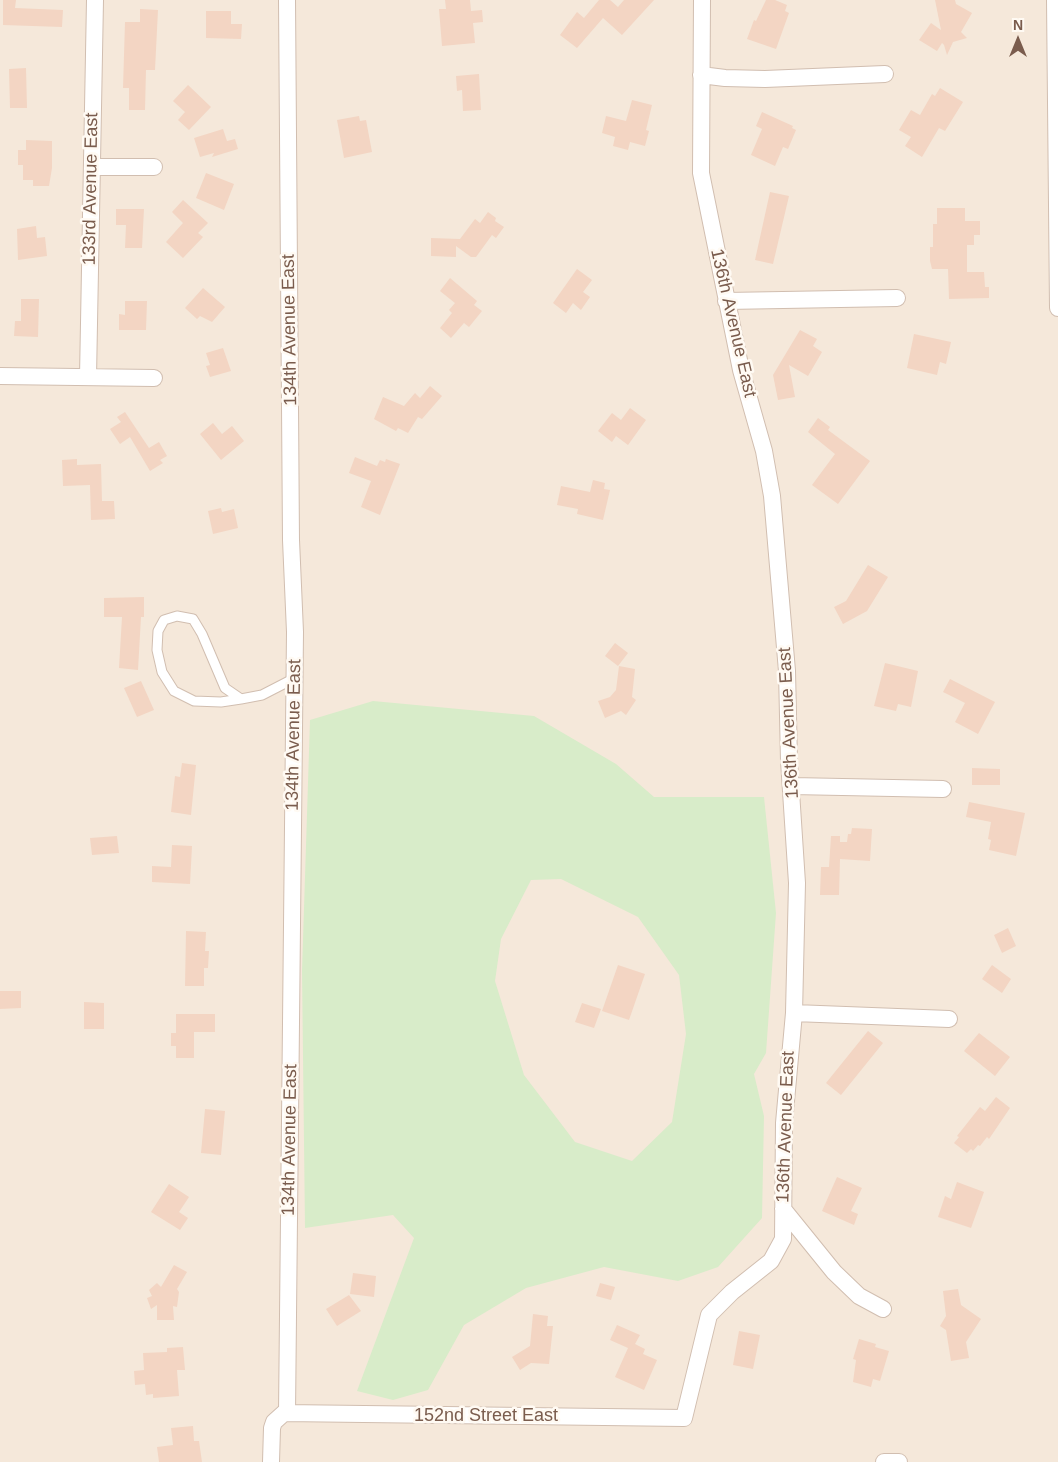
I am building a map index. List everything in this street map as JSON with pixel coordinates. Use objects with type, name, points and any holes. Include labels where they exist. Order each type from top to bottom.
[{"type":"street","name":"133rd Avenue East","points":[[88,377],[95,0]]},
{"type":"street","name":"134th Avenue East","points":[[287,0],[291,540],[295,632],[287,1413]]},
{"type":"street","name":"136th Avenue East","points":[[684,1418],[709,1315],[720,1302],[771,1262],[783,1240],[786,1083],[794,1013],[798,883],[787,671],[772,496],[764,451],[741,370],[726,301],[702,173],[702,0]]},
{"type":"street","points":[[1055,0],[1058,308]]},
{"type":"street","points":[[701,75],[725,78],[766,78],[885,74]]},
{"type":"street","points":[[92,167],[154,168]]},
{"type":"street","points":[[726,301],[897,298]]},
{"type":"street","points":[[0,376],[154,378]]},
{"type":"street","points":[[792,786],[943,789]]},
{"type":"street","points":[[794,1013],[949,1020]]},
{"type":"street","points":[[783,1209],[834,1272],[859,1296],[883,1309]]},
{"type":"street","points":[[271,1462],[272,1428],[279,1416],[287,1413]]},
{"type":"street","name":"152nd Street East","points":[[287,1413],[684,1418]]},
{"type":"street","points":[[884,1462],[899,1462]]},
{"type":"lane","points":[[241,699],[225,688],[202,634],[193,619],[177,616],[164,620],[158,631],[157,650],[162,672],[174,691],[194,701],[221,702],[241,699],[262,695],[295,678]]},
{"type":"shaded area","points":[[0,0],[1058,0],[1058,1462],[0,1462]]},
{"type":"green space","points":[[373,701],[534,716],[616,764],[654,797],[764,797],[776,913],[766,1053],[754,1074],[764,1116],[762,1218],[718,1267],[678,1281],[604,1267],[526,1288],[464,1325],[428,1390],[393,1400],[357,1391],[414,1238],[393,1215],[305,1228],[302,971],[310,720]],"holes":[[[561,879],[638,917],[679,975],[686,1034],[672,1122],[632,1161],[575,1142],[524,1075],[495,981],[501,939],[531,880]]]},
{"type":"building","points":[[3,0],[16,0],[15,8],[63,10],[62,27],[3,25]]},
{"type":"building","points":[[445,0],[470,0],[471,11],[482,10],[483,22],[473,23],[475,43],[442,46],[439,9],[446,9]]},
{"type":"building","points":[[599,0],[610,0],[618,7],[624,0],[654,0],[622,35],[603,18],[577,48],[560,35],[577,12],[584,18]]},
{"type":"building","points":[[766,0],[775,0],[787,5],[785,11],[789,13],[776,49],[747,39],[754,20],[756,21]]},
{"type":"building","points":[[935,0],[955,0],[956,4],[972,13],[961,32],[967,38],[953,42],[947,55],[942,43],[937,51],[919,40],[931,23],[941,30]]},
{"type":"building","points":[[140,9],[158,10],[155,70],[146,70],[145,110],[129,110],[129,88],[123,88],[125,22],[140,22]]},
{"type":"building","points":[[206,11],[231,11],[231,24],[242,24],[241,39],[206,38]]},
{"type":"building","points":[[26,68],[27,108],[10,108],[9,69]]},
{"type":"building","points":[[479,74],[481,110],[463,111],[462,90],[457,91],[456,76]]},
{"type":"building","points":[[188,85],[211,107],[189,130],[178,120],[185,112],[173,101]]},
{"type":"building","points":[[940,88],[963,102],[945,131],[939,128],[922,157],[905,146],[911,137],[899,130],[911,110],[920,115],[932,94],[935,96]]},
{"type":"building","points":[[632,100],[652,105],[646,130],[649,131],[645,146],[630,142],[628,150],[613,146],[615,137],[602,133],[606,116],[626,121]]},
{"type":"building","points":[[762,112],[793,126],[792,128],[796,130],[788,149],[783,147],[775,166],[751,155],[762,129],[756,126]]},
{"type":"building","points":[[359,116],[360,121],[366,120],[372,152],[344,158],[337,120]]},
{"type":"building","points":[[223,129],[227,141],[235,139],[238,149],[212,157],[214,153],[200,157],[194,138]]},
{"type":"building","points":[[26,140],[52,141],[52,168],[49,186],[33,186],[33,180],[23,180],[23,165],[18,165],[18,150],[26,150]]},
{"type":"building","points":[[206,173],[234,184],[224,210],[196,198]]},
{"type":"building","points":[[770,192],[789,196],[773,264],[755,260]]},
{"type":"building","points":[[183,200],[208,223],[198,233],[203,237],[183,258],[166,242],[183,223],[172,212]]},
{"type":"building","points":[[937,208],[965,208],[965,221],[980,221],[980,235],[974,235],[974,245],[967,245],[967,272],[984,272],[985,287],[989,287],[989,298],[949,299],[948,269],[932,269],[930,261],[930,247],[933,247],[933,224],[937,224]]},
{"type":"building","points":[[116,209],[144,209],[142,248],[125,248],[126,225],[116,225]]},
{"type":"building","points":[[488,212],[496,218],[495,221],[504,227],[496,238],[492,235],[476,257],[471,257],[456,246],[456,257],[431,256],[431,238],[460,239],[475,219],[480,223]]},
{"type":"building","points":[[36,226],[37,238],[45,237],[47,256],[18,260],[17,229]]},
{"type":"building","points":[[577,269],[592,280],[583,292],[590,297],[581,310],[573,303],[566,313],[553,303]]},
{"type":"building","points":[[450,278],[477,301],[474,305],[482,311],[469,327],[464,323],[451,338],[440,328],[452,313],[449,310],[455,303],[440,291]]},
{"type":"building","points":[[203,288],[225,307],[212,322],[200,316],[197,319],[185,308]]},
{"type":"building","points":[[21,299],[39,299],[38,337],[14,336],[15,321],[21,321]]},
{"type":"building","points":[[125,301],[147,301],[146,330],[119,330],[119,314],[125,315]]},
{"type":"building","points":[[800,330],[817,339],[813,346],[822,352],[808,376],[789,365],[795,397],[778,400],[773,375]]},
{"type":"building","points":[[914,334],[951,342],[946,364],[940,362],[937,375],[907,368]]},
{"type":"building","points":[[223,348],[231,371],[210,377],[206,366],[210,365],[206,353]]},
{"type":"building","points":[[430,386],[442,396],[422,419],[418,417],[408,433],[398,428],[396,431],[374,419],[383,397],[404,406],[415,393],[420,398]]},
{"type":"building","points":[[630,408],[646,420],[628,445],[616,436],[612,442],[598,431],[612,413],[621,420]]},
{"type":"building","points":[[125,412],[149,448],[159,442],[167,456],[160,460],[163,463],[150,471],[130,437],[120,444],[110,429],[121,422],[117,417]]},
{"type":"building","points":[[818,418],[830,427],[828,430],[870,461],[838,504],[812,485],[835,454],[808,432]]},
{"type":"building","points":[[213,423],[222,434],[232,426],[244,441],[221,460],[200,434]]},
{"type":"building","points":[[355,457],[377,466],[380,460],[385,462],[386,459],[400,464],[380,515],[361,507],[371,481],[349,473]]},
{"type":"building","points":[[77,459],[77,465],[101,464],[102,501],[114,501],[115,519],[91,520],[90,485],[63,486],[62,460]]},
{"type":"building","points":[[593,480],[605,483],[604,489],[610,490],[603,520],[577,514],[578,509],[557,505],[561,486],[590,492]]},
{"type":"building","points":[[221,508],[222,512],[234,509],[238,528],[213,534],[208,511]]},
{"type":"building","points":[[868,565],[888,577],[867,611],[843,624],[834,607],[846,601]]},
{"type":"building","points":[[144,597],[144,617],[141,617],[138,670],[119,668],[122,617],[104,617],[104,598]]},
{"type":"building","points":[[615,643],[628,653],[618,666],[605,656]]},
{"type":"building","points":[[885,663],[918,671],[911,707],[898,704],[896,711],[874,706]]},
{"type":"building","points":[[619,666],[635,669],[632,697],[636,700],[626,715],[621,711],[605,718],[598,701],[610,697],[616,690]]},
{"type":"building","points":[[950,679],[995,702],[978,734],[955,722],[965,703],[943,692]]},
{"type":"building","points":[[141,681],[154,710],[137,717],[124,688]]},
{"type":"building","points":[[182,763],[196,765],[191,815],[171,812],[175,776],[180,777]]},
{"type":"building","points":[[972,768],[1000,769],[1000,785],[972,785]]},
{"type":"building","points":[[969,802],[1025,813],[1016,856],[989,850],[991,840],[988,839],[991,822],[966,817]]},
{"type":"building","points":[[852,828],[872,829],[870,861],[840,859],[839,895],[820,895],[821,867],[829,867],[831,836],[840,836],[840,842],[847,842],[848,834],[851,834]]},
{"type":"building","points":[[117,836],[119,853],[92,855],[90,838]]},
{"type":"building","points":[[172,845],[192,846],[190,884],[152,882],[152,866],[171,867]]},
{"type":"building","points":[[1008,928],[1016,946],[1002,953],[994,935]]},
{"type":"building","points":[[186,931],[206,932],[205,951],[209,951],[208,968],[204,968],[204,986],[185,986]]},
{"type":"building","points":[[618,965],[645,974],[629,1020],[602,1011]]},
{"type":"building","points":[[992,965],[1011,979],[1002,993],[982,979]]},
{"type":"building","points":[[0,991],[21,991],[21,1008],[0,1009]]},
{"type":"building","points":[[84,1002],[104,1003],[104,1029],[84,1029]]},
{"type":"building","points":[[582,1003],[601,1009],[594,1028],[575,1022]]},
{"type":"building","points":[[176,1014],[215,1014],[215,1032],[194,1032],[194,1058],[176,1058],[176,1046],[171,1046],[171,1033],[176,1033]]},
{"type":"building","points":[[868,1031],[883,1043],[841,1095],[826,1083]]},
{"type":"building","points":[[979,1033],[1010,1057],[995,1076],[964,1051]]},
{"type":"building","points":[[996,1097],[1010,1108],[989,1139],[987,1137],[980,1146],[978,1145],[973,1151],[971,1149],[967,1153],[954,1143],[959,1137],[957,1136],[980,1107],[985,1111]]},
{"type":"building","points":[[205,1109],[225,1111],[221,1155],[201,1153]]},
{"type":"building","points":[[837,1177],[862,1188],[851,1211],[858,1214],[854,1225],[822,1211]]},
{"type":"building","points":[[957,1182],[984,1192],[971,1228],[938,1217],[945,1196],[951,1199]]},
{"type":"building","points":[[169,1184],[189,1197],[179,1212],[188,1218],[180,1230],[151,1212]]},
{"type":"building","points":[[174,1265],[187,1272],[177,1289],[179,1292],[177,1307],[173,1306],[174,1320],[157,1320],[157,1305],[151,1309],[147,1298],[152,1296],[149,1290],[157,1283],[161,1287]]},
{"type":"building","points":[[353,1273],[376,1276],[374,1297],[350,1294]]},
{"type":"building","points":[[600,1283],[615,1287],[611,1300],[596,1296]]},
{"type":"building","points":[[958,1289],[961,1305],[981,1319],[966,1342],[969,1358],[951,1361],[946,1330],[940,1326],[946,1316],[943,1291]]},
{"type":"building","points":[[349,1295],[361,1311],[337,1326],[326,1309]]},
{"type":"building","points":[[533,1314],[548,1316],[547,1326],[553,1326],[549,1364],[531,1363],[520,1370],[512,1357],[530,1346]]},
{"type":"building","points":[[617,1325],[640,1335],[635,1344],[645,1349],[643,1354],[657,1360],[644,1390],[615,1377],[628,1348],[610,1340]]},
{"type":"building","points":[[739,1331],[760,1335],[753,1369],[733,1365]]},
{"type":"building","points":[[859,1339],[876,1344],[875,1347],[889,1351],[880,1381],[873,1379],[871,1387],[853,1382],[856,1360],[853,1359]]},
{"type":"building","points":[[183,1347],[185,1370],[177,1370],[179,1396],[153,1398],[153,1394],[146,1395],[145,1384],[135,1385],[134,1371],[144,1370],[143,1353],[167,1352],[167,1348]]},
{"type":"building","points":[[193,1426],[194,1441],[199,1441],[202,1462],[159,1462],[157,1447],[173,1445],[171,1428]]}]
